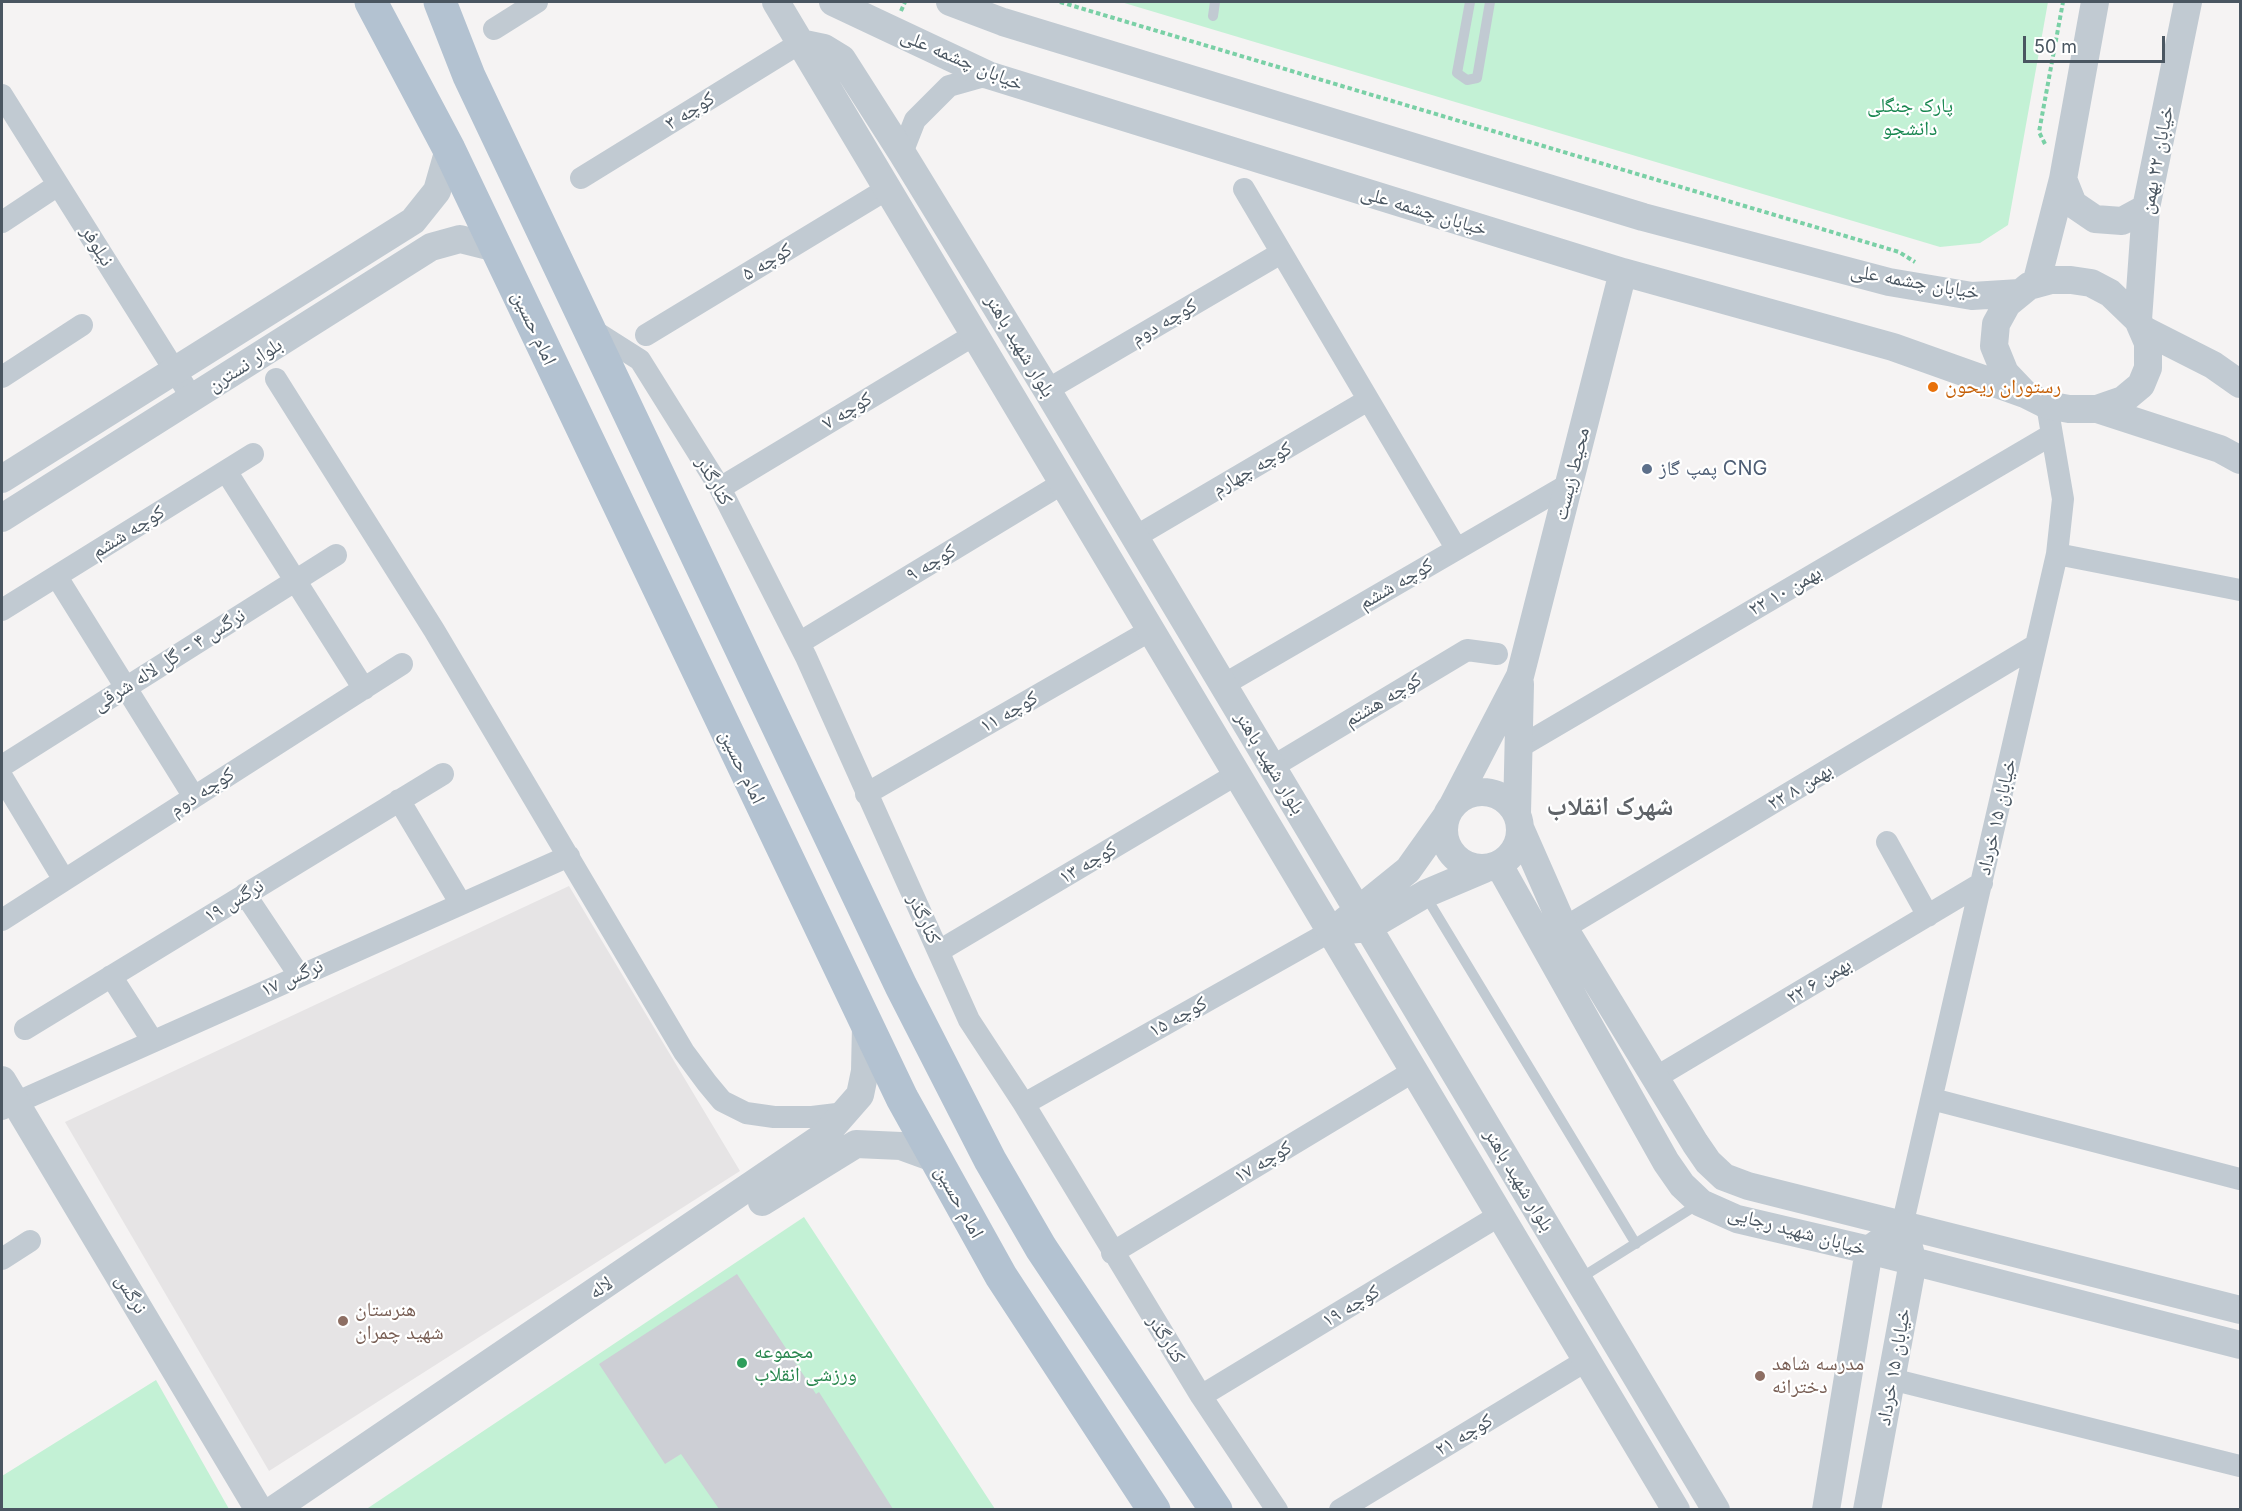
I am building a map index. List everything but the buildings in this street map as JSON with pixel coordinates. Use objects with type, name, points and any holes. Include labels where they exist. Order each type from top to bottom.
[{"type":"main road","name":"امام حسین","points":[[371,2],[449,149],[866,1025],[934,1158],[1001,1276],[1154,1509]]},
{"type":"main road","points":[[441,2],[468,76],[901,986],[990,1160],[1041,1248],[1216,1509]]},
{"type":"street","points":[[494,30],[537,2]]},
{"type":"street","name":"بلوار شهید باهنر","points":[[776,2],[1676,1509]]},
{"type":"street","name":"خیابان چشمه علی","points":[[833,2],[988,75],[1623,272],[1893,346],[2036,399]]},
{"type":"street","name":"خیابان چشمه علی","points":[[950,2],[1003,22],[1643,217],[1889,282],[1972,296],[2028,289]]},
{"type":"street","points":[[2028,289],[2063,179],[2095,2]]},
{"type":"street","name":"خیابان ۲۲ بهمن","points":[[2140,324],[2146,208],[2188,2]]},
{"type":"street","name":"بلوار شهید باهنر","points":[[800,43],[824,48],[842,58],[902,153],[1047,390],[1716,1509]]},
{"type":"street","name":"کوچه ۳","points":[[581,178],[800,43]]},
{"type":"street","points":[[902,153],[915,120],[949,86],[988,75]]},
{"type":"street","name":"نیلوفر","points":[[2,95],[192,398]]},
{"type":"street","name":"بلوار نسترن","points":[[2,479],[413,221],[437,191],[449,149]]},
{"type":"street","points":[[2063,179],[2073,204],[2095,219],[2122,221],[2146,208]]},
{"type":"street","points":[[2,222],[58,185]]},
{"type":"street","name":"کوچه ۵","points":[[646,335],[887,189]]},
{"type":"street","points":[[1244,189],[1456,548]]},
{"type":"street","name":"بلوار نسترن","points":[[2,518],[431,247],[460,239],[496,248]]},
{"type":"street","name":"کوچه دوم","points":[[1047,390],[1281,253]]},
{"type":"street","name":"محیط زیست","points":[[1519,821],[1520,676],[1623,272]]},
{"type":"street","points":[[2140,324],[2148,343],[2148,368],[2141,385],[2122,400],[2097,409],[2069,410],[2036,399],[2005,373],[1994,346],[1996,324],[2007,304],[2028,289],[2071,279],[2091,283],[2110,293],[2140,324],[2213,365],[2241,384]]},
{"type":"street","points":[[2,377],[82,325]]},
{"type":"street","name":"کنارگذر","points":[[588,327],[640,360],[720,488],[799,643],[969,1020],[1024,1104],[1112,1253],[1201,1396],[1277,1509]]},
{"type":"street","name":"کوچه ۷","points":[[720,488],[974,334]]},
{"type":"street","points":[[2213,365],[2241,369]]},
{"type":"street","points":[[276,379],[434,630],[684,1052],[722,1101],[746,1113],[774,1118],[813,1118],[844,1113],[854,1118],[859,1126],[861,1134],[856,1144],[901,1146],[934,1158]]},
{"type":"street","name":"خیابان ۱۵ خرداد","points":[[1867,1509],[1913,1262],[1902,1226],[2057,554],[2063,499],[2051,435],[2036,399]]},
{"type":"street","name":"کوچه چهارم","points":[[1135,537],[1368,400]]},
{"type":"street","points":[[2097,409],[2220,449],[2241,460]]},
{"type":"street","name":"۲۲ بهمن ۱۰","points":[[1518,748],[2051,435]]},
{"type":"street","name":"کوچه ششم","points":[[2,610],[254,454]]},
{"type":"street","points":[[226,471],[364,689]]},
{"type":"street","name":"کوچه ۹","points":[[799,643],[1063,483]]},
{"type":"street","name":"کوچه ششم","points":[[1223,685],[1569,484]]},
{"type":"street","points":[[2057,554],[2241,590]]},
{"type":"street","name":"نرگس ۴ - گل لاله شرقی","points":[[2,766],[336,555]]},
{"type":"street","points":[[57,577],[195,797]]},
{"type":"street","name":"کوچه ۱۱","points":[[866,794],[1151,630]]},
{"type":"street","name":"۲۲ بهمن ۸","points":[[1564,928],[2036,645]]},
{"type":"street","name":"کوچه هشتم","points":[[1272,767],[1467,650],[1497,654]]},
{"type":"street","name":"کوچه دوم","points":[[2,920],[402,664]]},
{"type":"street","name":"محیط زیست","points":[[1363,919],[1408,870],[1449,812],[1520,676]]},
{"type":"street","name":"نرگس ۱۹","points":[[25,1029],[443,774]]},
{"type":"street","name":"کوچه ۱۳","points":[[939,951],[1237,774]]},
{"type":"street","points":[[2,777],[64,880]]},
{"type":"street","points":[[1331,931],[1492,867],[1511,856],[1518,843],[1519,821],[1507,801],[1494,794],[1479,792],[1465,796],[1449,812],[1443,833],[1447,848],[1456,860],[1469,867],[1492,867]]},
{"type":"street","points":[[399,800],[461,904]]},
{"type":"street","name":"خیابان شهید رجایی","points":[[1519,821],[1564,928],[1695,1143],[1708,1162],[1724,1177],[1748,1186],[1902,1226],[2241,1310]]},
{"type":"street","points":[[1887,842],[1928,915]]},
{"type":"street","name":"نرگس ۱۷","points":[[6,1096],[152,1040],[569,856]]},
{"type":"street","name":"خیابان شهید رجایی","points":[[1492,867],[1666,1162],[1682,1185],[1701,1203],[1737,1219],[1869,1250],[2241,1345]]},
{"type":"street","name":"۲۲ بهمن ۶","points":[[1655,1078],[1982,883]]},
{"type":"street","points":[[246,894],[299,975]]},
{"type":"street","name":"کوچه ۱۵","points":[[1024,1104],[1331,931]]},
{"type":"street","points":[[111,976],[152,1040]]},
{"type":"street","name":"لاله","points":[[273,1509],[825,1135],[860,1095],[865,1071],[866,1025]]},
{"type":"street","name":"کوچه ۱۷","points":[[1112,1253],[1414,1071]]},
{"type":"street","name":"نرگس","points":[[6,1096],[259,1509]]},
{"type":"street","points":[[1932,1099],[2241,1179]]},
{"type":"street","name":"لاله","points":[[308,1509],[782,1189],[856,1144]]},
{"type":"street","name":"کوچه ۱۹","points":[[1201,1396],[1500,1215]]},
{"type":"street","points":[[1826,1509],[1869,1250],[1902,1226]]},
{"type":"street","points":[[3,1254],[30,1241]]},
{"type":"street","name":"کوچه ۲۱","points":[[1340,1509],[1587,1360]]},
{"type":"street","points":[[1891,1379],[2241,1466]]},
{"type":"lane","points":[[1213,16],[1215,2]]},
{"type":"lane","points":[[1470,2],[1457,73],[1467,80],[1477,78],[1490,2]]},
{"type":"lane","points":[[1425,894],[1636,1244]]},
{"type":"lane","points":[[1579,1280],[1701,1203]]},
{"type":"path","points":[[1060,2],[1899,252],[1917,263]]},
{"type":"path","points":[[2063,2],[2039,132],[2063,179]]},
{"type":"shaded area","name":"هنرستان شهید چمران","points":[[569,886],[740,1171],[269,1471],[65,1122]]},
{"type":"green space","name":"پارک جنگلی دانشجو","points":[[1121,2],[2048,2],[2008,225],[1980,243],[1940,247]]},
{"type":"green space","name":"مجموعه ورزشی انقلاب","points":[[804,1217],[995,1509],[365,1510]]},
{"type":"green space","points":[[156,1380],[229,1509],[2,1509],[2,1476]]},
{"type":"place","name":"رستوران ریحون","points":[[1933,387]]},
{"type":"place","name":"پمپ گاز CNG","points":[[1647,469]]},
{"type":"place","name":"هنرستان شهید چمران","points":[[343,1321]]},
{"type":"place","name":"مجموعه ورزشی انقلاب","points":[[742,1363]]},
{"type":"place","name":"مدرسه شاهد دخترانه","points":[[1760,1376]]},
{"type":"district","name":"شهرک انقلاب","points":[[1610,807]]}]
